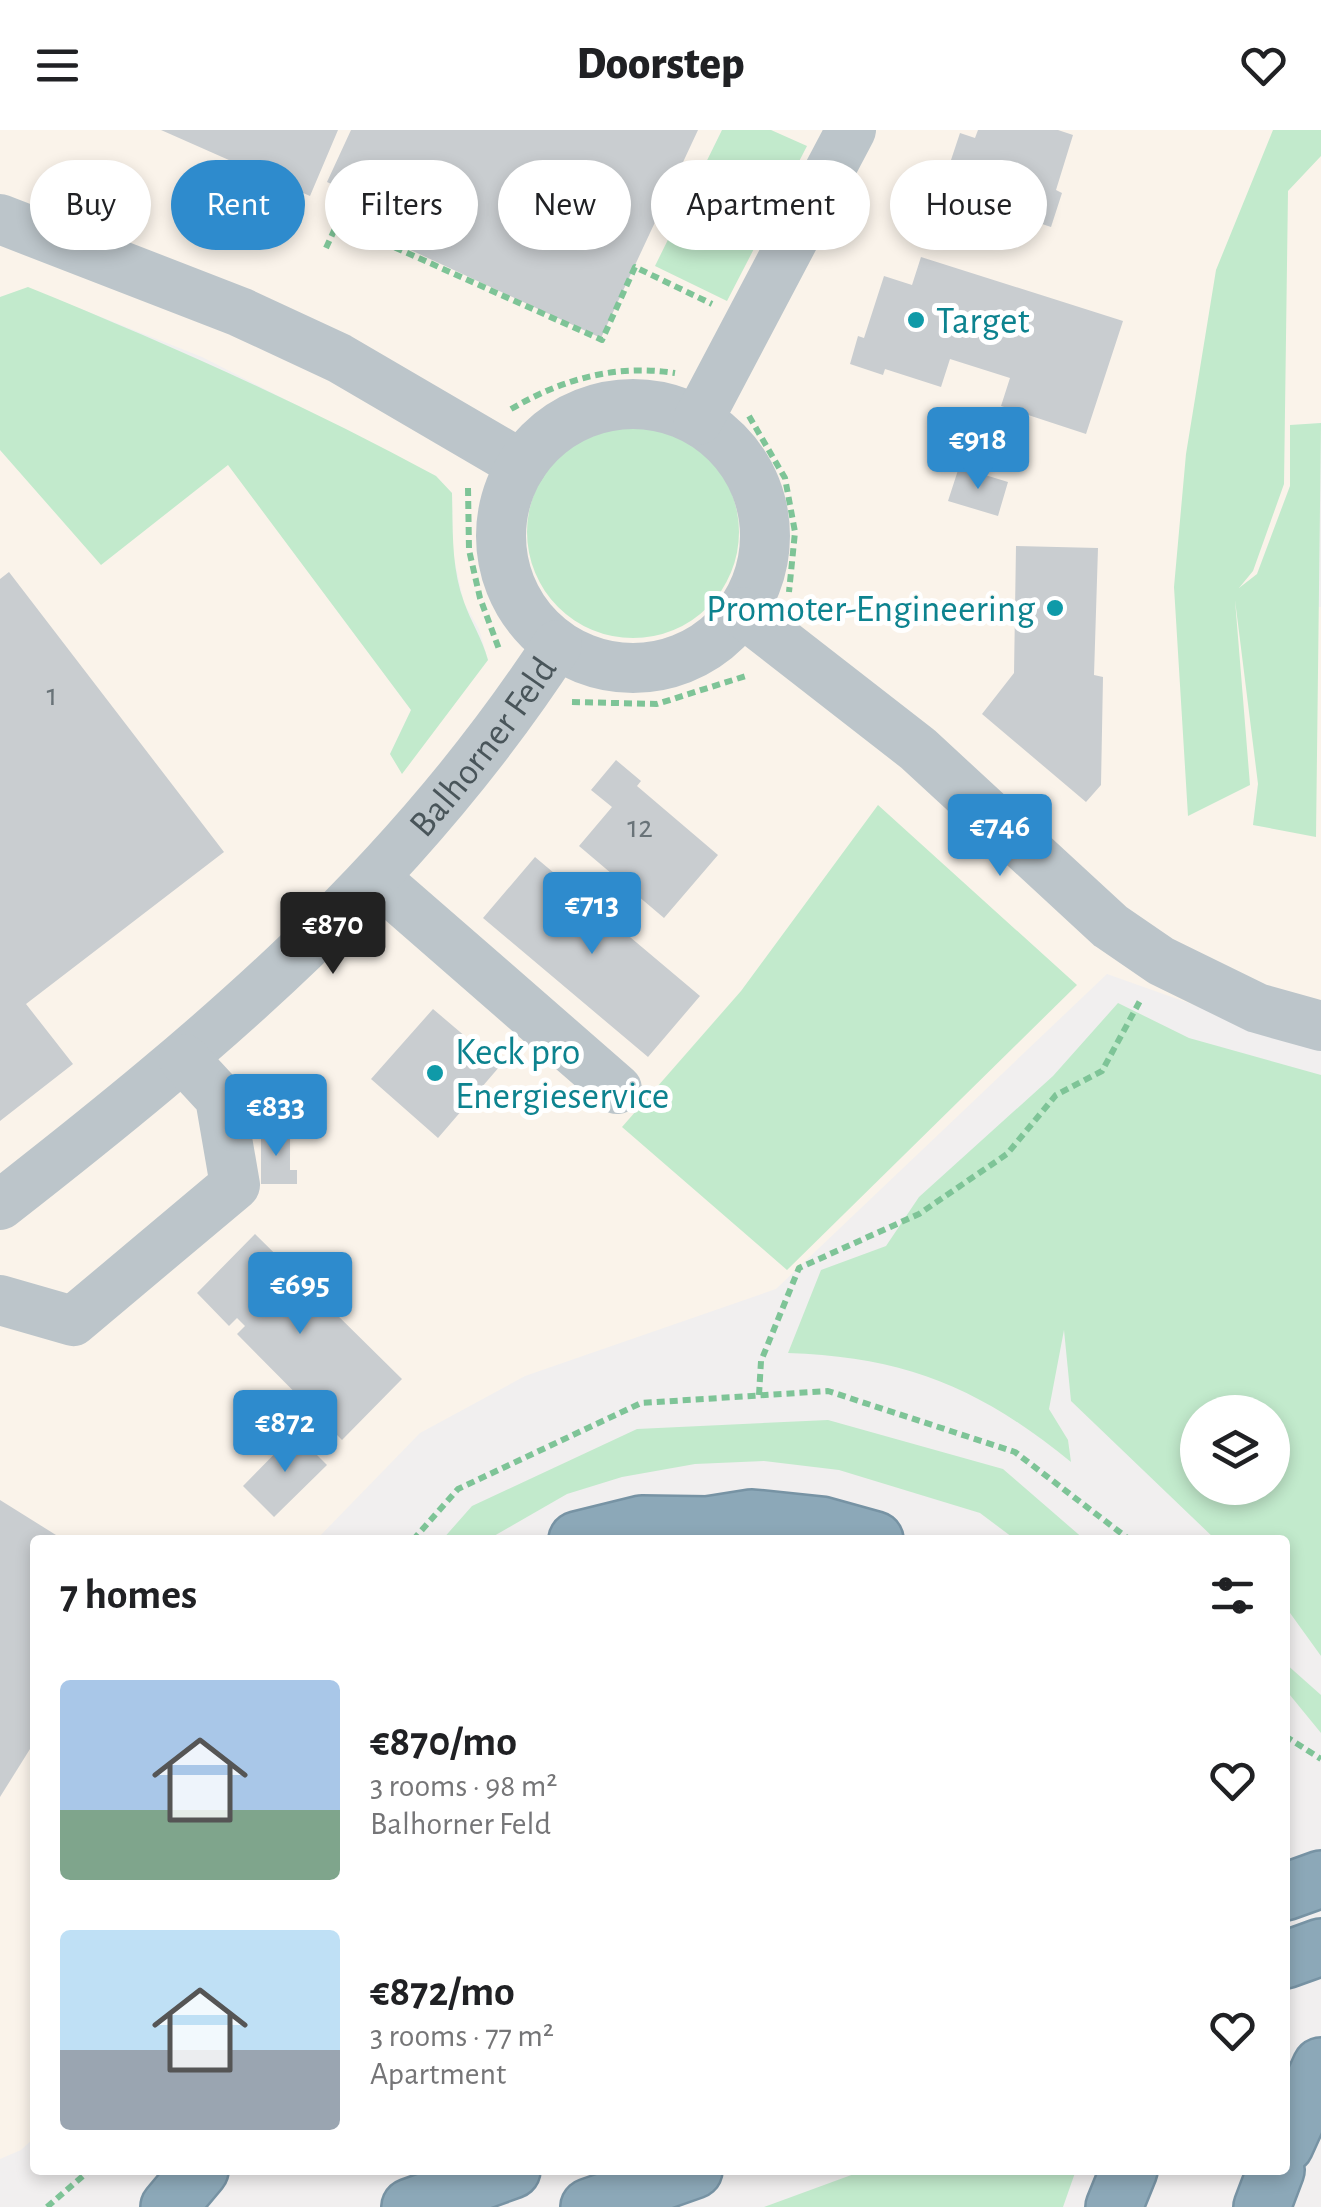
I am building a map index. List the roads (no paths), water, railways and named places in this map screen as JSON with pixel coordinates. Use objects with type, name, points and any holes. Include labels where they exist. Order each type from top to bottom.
[{"type":"highway","points":[[597,1535],[642,1524],[692,1533],[752,1518],[821,1526],[856,1535]]},
{"type":"highway","points":[[1290,1890],[1321,1878]]},
{"type":"highway","points":[[1290,1958],[1321,1947]]},
{"type":"highway","points":[[1290,2134],[1321,2066]]},
{"type":"highway","points":[[169,2207],[196,2175]]},
{"type":"highway","points":[[410,2207],[498,2175]]},
{"type":"highway","points":[[589,2207],[680,2175]]},
{"type":"highway","points":[[1262,2207],[1274,2175]]},
{"type":"street","points":[[709,399],[836,135]]},
{"type":"street","points":[[0,219],[240,312],[339,358],[522,465]]},
{"type":"street","name":"Balhorner Feld","points":[[709,399],[732,448],[756,485],[766,528],[761,572],[742,612],[714,642],[663,664],[636,669],[594,663],[556,644],[528,616],[508,581],[500,542],[505,501],[522,465],[548,435],[582,414],[620,404],[660,406],[709,399]]},
{"type":"street","points":[[742,612],[918,749],[1110,926],[1161,961],[1257,1008],[1321,1026]]},
{"type":"street","name":"Balhorner Feld","points":[[0,1205],[184,1059],[376,879],[512,676],[556,644]]},
{"type":"street","points":[[376,879],[618,1088]]},
{"type":"street","points":[[0,1300],[73,1322],[235,1185],[220,1098],[184,1059]]},
{"type":"place","name":"Target","points":[[916,320]]},
{"type":"place","name":"Promoter-Engineering","points":[[1055,608]]},
{"type":"place","name":"Keck pro Energieservice","points":[[435,1073]]}]
